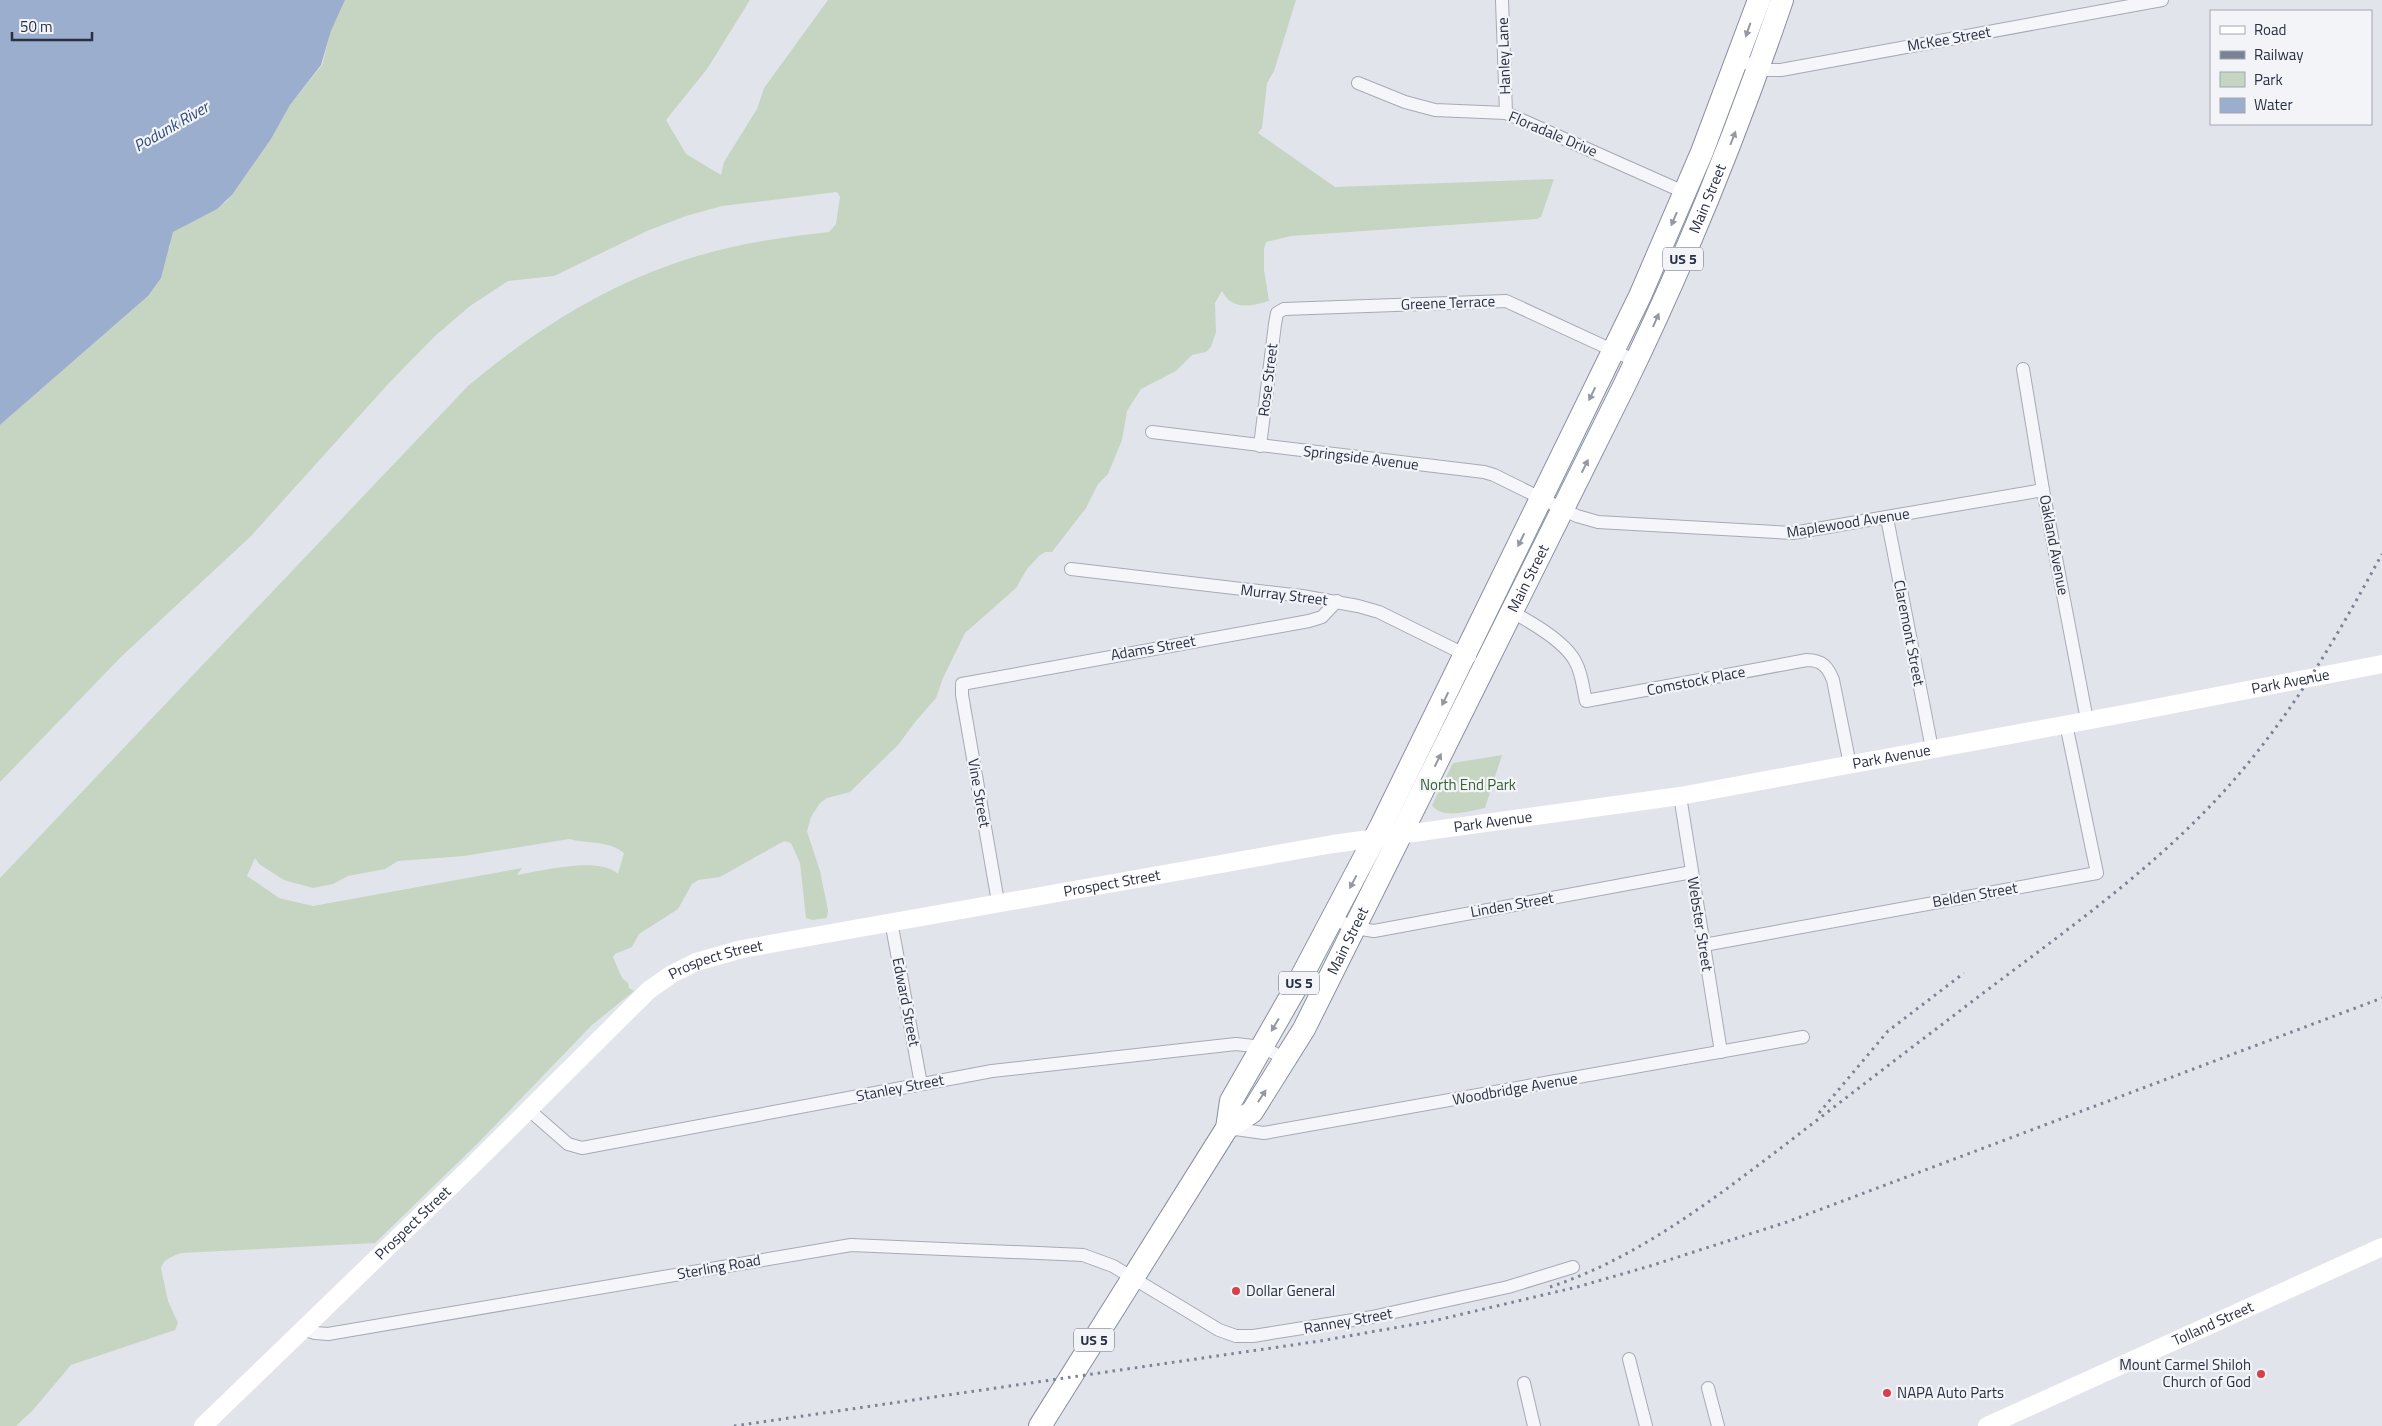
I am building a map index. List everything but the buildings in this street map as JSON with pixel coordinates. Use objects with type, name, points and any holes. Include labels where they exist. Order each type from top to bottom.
[{"type":"highway","name":"Main Street","points":[[1227,1128],[1252,1112],[1304,1029],[1400,835],[1476,660],[1541,498],[1614,351],[1686,193],[1738,60],[1759,0]]},
{"type":"highway","name":"Main Street","points":[[1040,1426],[1227,1128],[1231,1101],[1333,918],[1375,838],[1476,660],[1512,612],[1636,361],[1702,213],[1759,68],[1782,0]]},
{"type":"main road","name":"Park Avenue","points":[[1400,835],[1680,796],[2382,664]]},
{"type":"main road","name":"Prospect Street","points":[[203,1426],[649,990],[681,969],[722,953],[890,921],[1333,844],[1400,835]]},
{"type":"main road","name":"Tolland Street","points":[[1987,1426],[2382,1248]]},
{"type":"street","name":"Hanley Lane","points":[[1502,0],[1506,113]]},
{"type":"street","name":"McKee Street","points":[[1738,60],[1759,68],[1781,70],[2117,4],[2162,0]]},
{"type":"street","name":"Floradale Drive","points":[[1358,83],[1405,102],[1435,110],[1506,113],[1686,193]]},
{"type":"street","name":"Greene Terrace","points":[[1277,313],[1284,309],[1295,308],[1506,301],[1636,361]]},
{"type":"street","name":"Rose Street","points":[[1260,446],[1277,313]]},
{"type":"street","name":"Oakland Avenue","points":[[2023,369],[2043,490],[2087,720]]},
{"type":"street","name":"Springside Avenue","points":[[1152,432],[1484,472],[1563,509]]},
{"type":"street","name":"Maplewood Avenue","points":[[1563,509],[1598,522],[1780,534],[1807,532],[2043,490]]},
{"type":"street","name":"Claremont Street","points":[[1887,518],[1932,749]]},
{"type":"street","name":"Murray Street","points":[[1071,569],[1337,601],[1379,612],[1476,660]]},
{"type":"street","name":"Adams Street","points":[[962,684],[1309,621],[1322,617],[1337,601]]},
{"type":"street","name":"Comstock Place","points":[[1512,612],[1538,628],[1572,656],[1579,671],[1586,702],[1808,660],[1820,661],[1828,668],[1833,680],[1850,765]]},
{"type":"street","name":"Vine Street","points":[[962,684],[961,689],[998,902]]},
{"type":"street","name":"Belden Street","points":[[1704,945],[2097,873],[2066,724]]},
{"type":"street","name":"Webster Street","points":[[1680,796],[1721,1052]]},
{"type":"street","name":"Linden Street","points":[[1333,918],[1354,928],[1377,930],[1692,872]]},
{"type":"street","name":"Edward Street","points":[[890,921],[922,1084]]},
{"type":"street","name":"Woodbridge Avenue","points":[[1227,1128],[1264,1134],[1804,1037]]},
{"type":"street","name":"Stanley Street","points":[[528,1109],[568,1144],[582,1148],[1001,1070],[1236,1044],[1262,1047],[1286,1059]]},
{"type":"street","name":"Sterling Road","points":[[303,1329],[315,1333],[328,1334],[851,1245],[1074,1254],[1103,1261],[1133,1278]]},
{"type":"street","name":"Ranney Street","points":[[1133,1278],[1219,1330],[1236,1336],[1253,1336],[1399,1312],[1508,1287],[1573,1267]]},
{"type":"street","points":[[1630,1359],[1646,1426]]},
{"type":"street","points":[[1524,1383],[1534,1426]]},
{"type":"street","points":[[1708,1388],[1718,1426]]},
{"type":"green space","points":[[345,0],[750,0],[707,69],[666,120],[686,154],[721,175],[724,162],[757,109],[764,88],[828,0],[1296,0],[1274,71],[1267,83],[1262,128],[1258,133],[1335,187],[1554,179],[1541,217],[1537,219],[1291,236],[1266,242],[1264,270],[1269,301],[1255,305],[1236,304],[1226,297],[1222,291],[1215,303],[1216,332],[1211,347],[1206,352],[1192,355],[1176,371],[1141,389],[1127,411],[1122,440],[1108,474],[1098,484],[1086,508],[1052,552],[1045,552],[1039,556],[1027,569],[1016,588],[965,633],[943,678],[936,698],[898,745],[850,792],[827,798],[820,803],[811,817],[807,831],[820,871],[828,910],[827,918],[812,920],[806,918],[800,863],[791,843],[784,841],[720,877],[698,880],[692,884],[678,909],[639,934],[632,947],[615,954],[613,957],[622,978],[628,983],[629,988],[634,991],[592,1025],[478,1143],[375,1243],[181,1253],[172,1257],[164,1262],[161,1268],[168,1301],[178,1323],[175,1330],[71,1365],[33,1410],[16,1426],[0,1426],[0,878],[468,386],[497,363],[558,320],[590,301],[623,284],[657,270],[740,245],[829,232],[836,224],[840,197],[837,192],[722,206],[686,216],[647,231],[554,276],[508,281],[470,306],[435,336],[389,383],[251,536],[122,656],[0,782],[0,425],[148,296],[170,246],[170,238],[173,232],[226,202],[232,195],[271,139],[290,105],[322,65],[331,31]],"holes":[[[569,839],[604,844],[624,853],[618,874],[598,866],[584,865],[517,875],[522,868],[313,906],[279,898],[247,876],[255,858],[259,864],[284,880],[313,888],[333,884],[348,876],[385,869],[398,861],[464,856]]]},
{"type":"green space","name":"North End Park","points":[[1502,755],[1485,808],[1449,813],[1436,810],[1432,805],[1453,763]]},
{"type":"water","name":"Podunk River","points":[[0,0],[345,0],[331,31],[321,65],[290,105],[271,139],[232,195],[217,209],[173,232],[161,278],[148,296],[0,425]]},
{"type":"railway","points":[[1550,1287],[1581,1275],[1641,1246],[1724,1191],[2056,938],[2162,853],[2226,789],[2272,733],[2329,647],[2382,554]]},
{"type":"railway","points":[[1819,1113],[1888,1031],[1964,973]]},
{"type":"railway","points":[[734,1426],[1320,1341],[1433,1321],[1577,1287],[1650,1266],[1787,1222],[2382,998]]},
{"type":"place","name":"Dollar General","points":[[1236,1291]]},
{"type":"place","name":"Mount Carmel Shiloh Church of God","points":[[2261,1374]]},
{"type":"place","name":"NAPA Auto Parts","points":[[1887,1393]]}]
